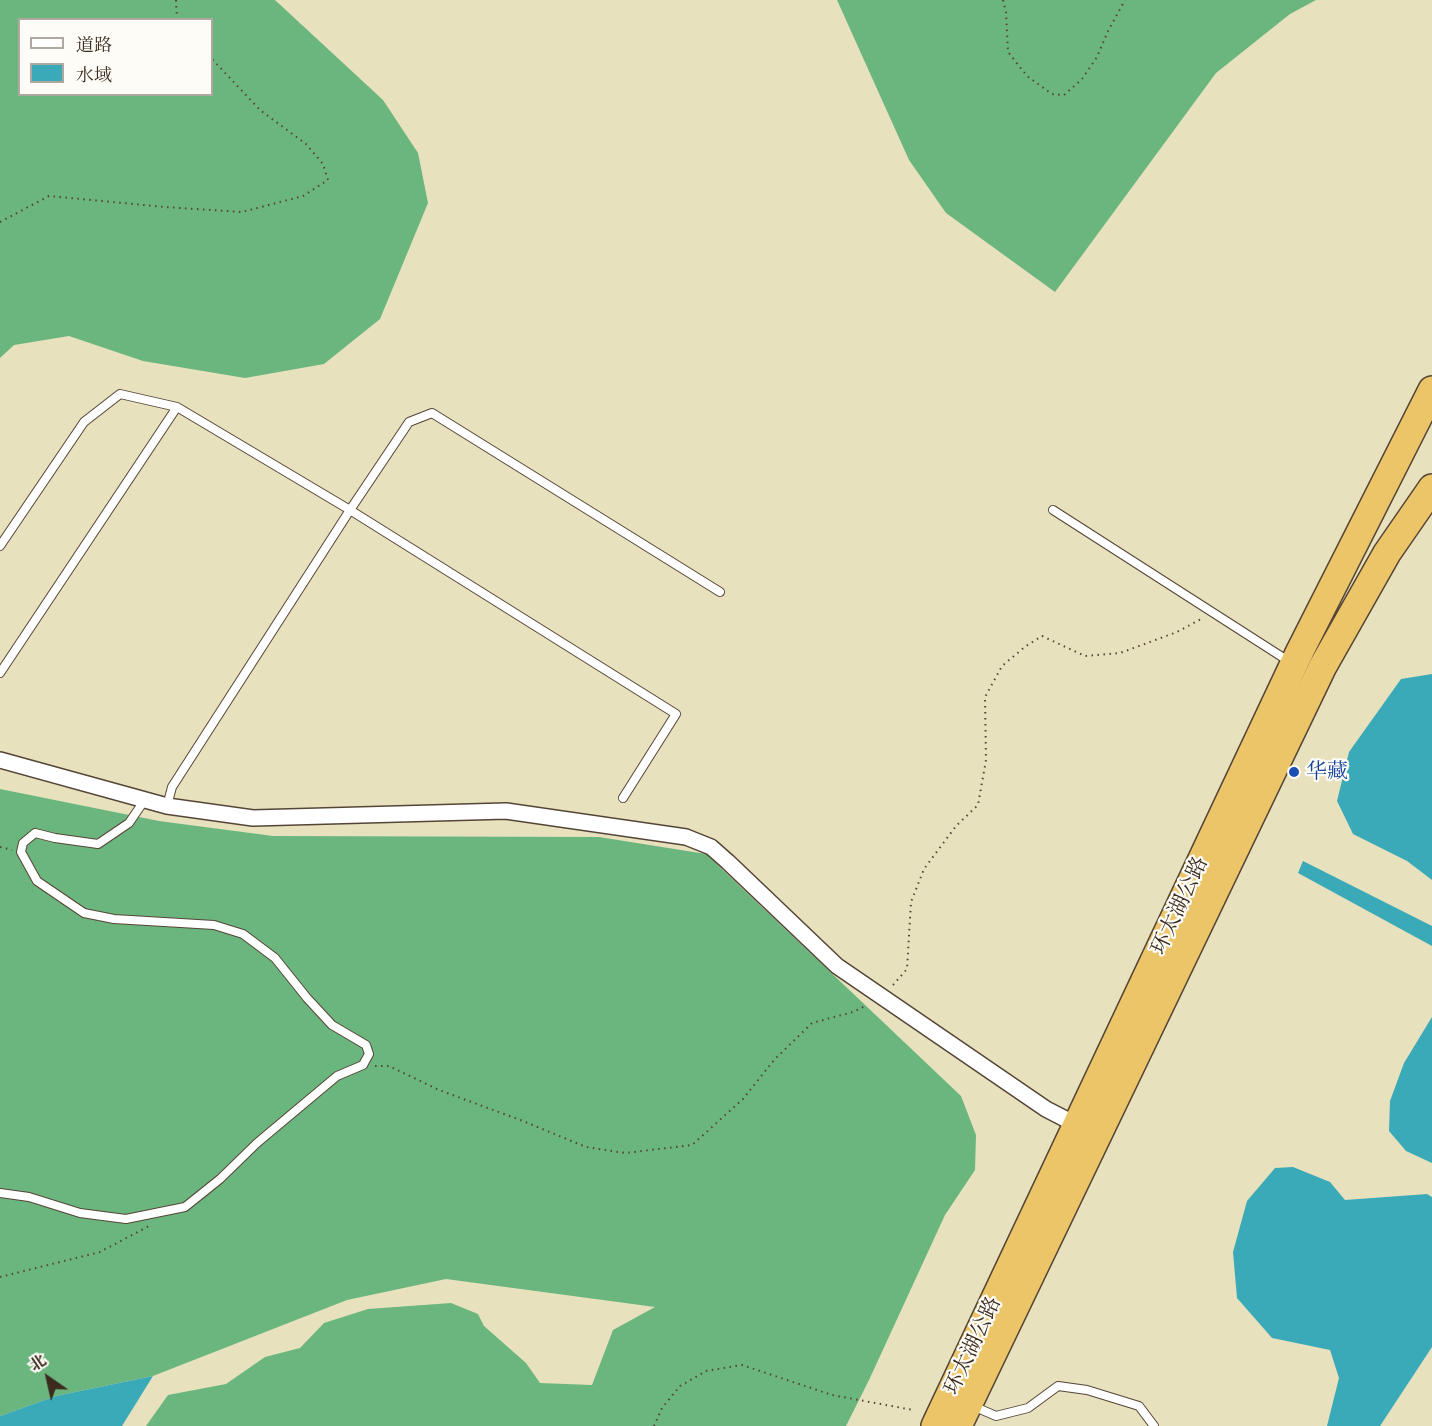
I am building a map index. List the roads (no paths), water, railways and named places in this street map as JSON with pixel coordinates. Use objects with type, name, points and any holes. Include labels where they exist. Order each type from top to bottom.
[{"type":"highway","name":"环太湖公路","points":[[935,1426],[959,1409],[1306,670],[1432,390]]},
{"type":"highway","name":"环太湖公路","points":[[959,1409],[1077,1125],[1306,670],[1432,488]]},
{"type":"street","points":[[0,760],[144,801],[253,818],[506,811],[686,837],[711,847],[837,966],[1046,1109],[1077,1125]]},
{"type":"lane","points":[[0,546],[84,422],[120,394],[177,407],[350,510],[676,714],[622,798]]},
{"type":"lane","points":[[0,673],[177,407]]},
{"type":"lane","points":[[167,806],[172,787],[409,422],[432,413],[720,592]]},
{"type":"lane","points":[[1053,510],[1306,670]]},
{"type":"lane","points":[[0,1193],[29,1197],[80,1213],[126,1219],[185,1207],[337,1076],[363,1065],[369,1054],[366,1045],[332,1025],[275,958],[243,934],[214,925],[114,919],[84,914],[37,881],[21,852],[23,843],[35,833],[98,844],[129,823],[144,801]]},
{"type":"lane","points":[[959,1409],[996,1416],[1028,1408],[1058,1386],[1087,1390],[1139,1406],[1154,1426]]},
{"type":"water","points":[[1432,674],[1432,880],[1407,861],[1353,834],[1337,801],[1349,752],[1401,679]]},
{"type":"water","points":[[1303,861],[1432,926],[1432,946],[1298,873]]},
{"type":"water","points":[[1432,1017],[1432,1163],[1406,1151],[1389,1131],[1390,1101],[1404,1063]]},
{"type":"water","points":[[1293,1167],[1330,1182],[1345,1200],[1427,1194],[1432,1197],[1432,1347],[1380,1426],[1327,1426],[1339,1378],[1330,1350],[1272,1338],[1237,1298],[1233,1252],[1247,1201],[1275,1168]]},
{"type":"water","points":[[153,1376],[122,1426],[0,1426],[0,1416],[56,1396]]},
{"type":"place","name":"华藏","points":[[1294,772]]}]
